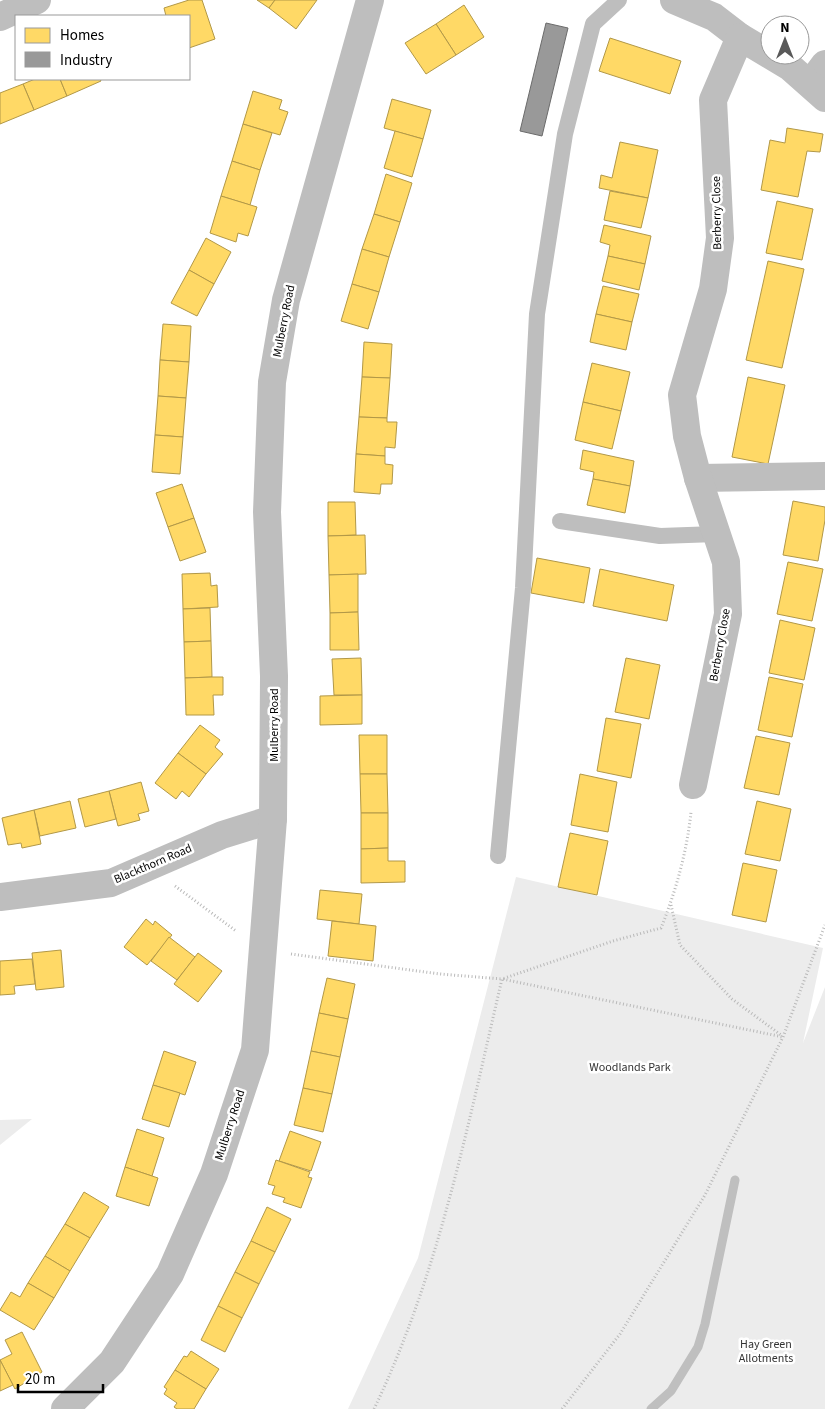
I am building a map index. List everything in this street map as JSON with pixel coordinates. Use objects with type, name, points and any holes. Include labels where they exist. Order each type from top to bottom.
[{"type":"street","points":[[0,17],[37,0]]},
{"type":"street","name":"Mulberry Road","points":[[65,1409],[112,1362],[170,1274],[214,1174],[255,1050],[273,819],[274,676],[267,512],[272,382],[286,300],[370,0]]},
{"type":"street","points":[[674,0],[714,17],[740,37],[790,67],[820,82]]},
{"type":"street","name":"Berberry Close","points":[[693,786],[728,614],[726,562],[698,478],[687,436],[682,396],[713,289],[720,238],[713,100],[740,37]]},
{"type":"street","points":[[698,478],[825,476]]},
{"type":"street","name":"Blackthorn Road","points":[[0,897],[111,883],[222,835],[273,819]]},
{"type":"lane","points":[[498,856],[523,588],[537,314],[565,134],[588,42],[593,24],[618,0]]},
{"type":"lane","points":[[560,521],[660,536],[716,534]]},
{"type":"path","points":[[502,979],[613,941],[660,928],[671,904],[689,834],[693,786]]},
{"type":"path","points":[[149,866],[262,950],[440,974],[502,979],[783,1037]]},
{"type":"path","points":[[671,904],[680,945],[732,999],[783,1037]]},
{"type":"path","points":[[562,1409],[620,1334],[705,1195],[783,1037],[825,925]]},
{"type":"path","points":[[374,1409],[397,1362],[431,1261],[461,1152],[502,979]]},
{"type":"green space","name":"Woodlands Park","points":[[516,877],[823,948],[803,1043],[825,987],[825,1409],[348,1409],[418,1258]]},
{"type":"green space","points":[[32,1119],[0,1145],[0,1120]]},
{"type":"building: Homes","points":[[189,0],[202,0],[215,39],[190,48],[190,15],[166,15],[164,8]]},
{"type":"building: Homes","points":[[257,0],[275,0],[269,8]]},
{"type":"building: Homes","points":[[275,0],[317,0],[296,29],[269,8]]},
{"type":"building: Homes","points":[[464,5],[484,37],[456,55],[436,24]]},
{"type":"building: Homes","points":[[436,24],[456,55],[426,74],[405,43]]},
{"type":"building: Homes","points":[[610,38],[681,61],[670,94],[599,71]]},
{"type":"building: Homes","points":[[33,80],[60,80],[67,96],[34,110],[23,84]]},
{"type":"building: Homes","points":[[60,80],[101,81],[67,96]]},
{"type":"building: Homes","points":[[23,84],[34,110],[0,124],[0,93]]},
{"type":"building: Homes","points":[[253,91],[282,100],[279,109],[288,112],[280,135],[243,124]]},
{"type":"building: Homes","points":[[392,99],[431,110],[423,139],[384,128]]},
{"type":"building: Homes","points":[[243,124],[272,133],[260,170],[232,161]]},
{"type":"building: Homes","points":[[787,128],[823,134],[820,152],[807,151],[798,197],[761,190],[770,140],[785,143]]},
{"type":"building: Homes","points":[[395,131],[423,139],[412,177],[384,168]]},
{"type":"building: Homes","points":[[620,142],[658,150],[648,198],[599,188],[601,175],[612,178]]},
{"type":"building: Homes","points":[[232,161],[260,170],[250,205],[221,196]]},
{"type":"building: Homes","points":[[386,174],[412,183],[400,222],[374,214]]},
{"type":"building: Homes","points":[[610,191],[648,198],[641,228],[604,220]]},
{"type":"building: Homes","points":[[221,196],[257,207],[248,236],[238,233],[236,242],[210,233]]},
{"type":"building: Homes","points":[[777,201],[813,209],[802,260],[766,253]]},
{"type":"building: Homes","points":[[374,214],[400,222],[389,257],[362,249]]},
{"type":"building: Homes","points":[[604,225],[651,236],[645,264],[608,256],[610,245],[600,242]]},
{"type":"building: Homes","points":[[206,238],[231,252],[214,284],[189,270]]},
{"type":"building: Homes","points":[[362,249],[389,257],[379,292],[352,284]]},
{"type":"building: Homes","points":[[608,256],[645,264],[639,290],[602,281]]},
{"type":"building: Homes","points":[[768,261],[804,269],[782,368],[746,360]]},
{"type":"building: Homes","points":[[189,270],[214,284],[197,316],[171,303]]},
{"type":"building: Homes","points":[[352,284],[379,292],[368,329],[341,321]]},
{"type":"building: Homes","points":[[603,286],[639,294],[632,322],[596,314]]},
{"type":"building: Homes","points":[[596,314],[632,322],[626,350],[590,342]]},
{"type":"building: Homes","points":[[163,324],[191,326],[189,362],[160,360]]},
{"type":"building: Homes","points":[[364,342],[392,344],[390,378],[362,377]]},
{"type":"building: Homes","points":[[160,360],[189,362],[186,398],[158,396]]},
{"type":"building: Homes","points":[[592,363],[630,372],[621,411],[583,402]]},
{"type":"building: Homes","points":[[362,377],[390,378],[387,418],[359,417]]},
{"type":"building: Homes","points":[[748,377],[785,385],[768,464],[732,457]]},
{"type":"building: Homes","points":[[158,396],[186,398],[183,437],[155,435]]},
{"type":"building: Homes","points":[[583,402],[621,411],[612,449],[575,440]]},
{"type":"building: Homes","points":[[359,417],[387,418],[387,422],[397,422],[395,448],[385,447],[385,456],[356,454]]},
{"type":"building: Homes","points":[[155,435],[183,437],[180,474],[152,472]]},
{"type":"building: Homes","points":[[583,450],[634,461],[630,486],[593,479],[594,472],[580,469]]},
{"type":"building: Homes","points":[[356,454],[385,456],[385,464],[393,465],[392,484],[381,484],[380,494],[354,492]]},
{"type":"building: Homes","points":[[593,479],[630,486],[625,513],[587,505]]},
{"type":"building: Homes","points":[[182,484],[194,518],[168,527],[156,493]]},
{"type":"building: Homes","points":[[793,501],[825,507],[825,520],[818,561],[783,555]]},
{"type":"building: Homes","points":[[328,502],[355,502],[356,535],[328,536]]},
{"type":"building: Homes","points":[[194,518],[206,552],[180,561],[168,527]]},
{"type":"building: Homes","points":[[365,535],[366,574],[329,575],[328,536]]},
{"type":"building: Homes","points":[[537,558],[590,568],[584,603],[531,593]]},
{"type":"building: Homes","points":[[788,562],[823,569],[812,621],[777,614]]},
{"type":"building: Homes","points":[[600,569],[674,585],[667,621],[593,606]]},
{"type":"building: Homes","points":[[210,573],[211,586],[217,585],[218,607],[183,609],[182,574]]},
{"type":"building: Homes","points":[[358,574],[358,612],[330,613],[329,575]]},
{"type":"building: Homes","points":[[210,608],[211,641],[184,642],[183,609]]},
{"type":"building: Homes","points":[[358,612],[359,650],[330,650],[330,613]]},
{"type":"building: Homes","points":[[780,620],[815,628],[804,680],[769,673]]},
{"type":"building: Homes","points":[[211,641],[212,677],[185,678],[184,642]]},
{"type":"building: Homes","points":[[361,658],[362,695],[334,695],[332,659]]},
{"type":"building: Homes","points":[[626,658],[660,665],[649,719],[615,712]]},
{"type":"building: Homes","points":[[223,677],[223,695],[213,695],[214,715],[186,715],[185,678]]},
{"type":"building: Homes","points":[[769,677],[803,684],[792,737],[758,730]]},
{"type":"building: Homes","points":[[362,695],[362,724],[320,725],[320,696]]},
{"type":"building: Homes","points":[[606,718],[641,724],[631,778],[597,771]]},
{"type":"building: Homes","points":[[200,725],[220,740],[215,747],[223,754],[206,774],[178,753]]},
{"type":"building: Homes","points":[[359,735],[387,735],[387,774],[360,774]]},
{"type":"building: Homes","points":[[756,736],[790,743],[779,795],[744,788]]},
{"type":"building: Homes","points":[[178,753],[206,774],[189,797],[182,791],[176,799],[155,783]]},
{"type":"building: Homes","points":[[360,774],[387,774],[388,813],[361,813]]},
{"type":"building: Homes","points":[[580,774],[617,782],[608,832],[571,825]]},
{"type":"building: Homes","points":[[141,782],[149,811],[138,814],[140,820],[118,826],[109,791]]},
{"type":"building: Homes","points":[[109,791],[116,819],[85,827],[78,799]]},
{"type":"building: Homes","points":[[70,801],[76,828],[40,836],[34,810]]},
{"type":"building: Homes","points":[[757,801],[791,809],[780,861],[745,854]]},
{"type":"building: Homes","points":[[34,810],[41,844],[22,848],[21,843],[8,845],[2,818]]},
{"type":"building: Homes","points":[[361,813],[388,813],[388,848],[361,849]]},
{"type":"building: Homes","points":[[570,833],[608,841],[597,895],[558,887]]},
{"type":"building: Homes","points":[[388,848],[388,861],[405,861],[405,882],[361,883],[361,849]]},
{"type":"building: Homes","points":[[743,863],[777,870],[766,922],[732,915]]},
{"type":"building: Homes","points":[[320,890],[362,894],[359,924],[317,919]]},
{"type":"building: Homes","points":[[146,919],[153,925],[155,921],[172,935],[147,965],[124,947]]},
{"type":"building: Homes","points":[[332,921],[376,926],[373,961],[328,956]]},
{"type":"building: Homes","points":[[169,937],[195,957],[177,980],[151,961]]},
{"type":"building: Homes","points":[[61,950],[64,987],[36,990],[32,953]]},
{"type":"building: Homes","points":[[198,953],[222,971],[198,1002],[174,984]]},
{"type":"building: Homes","points":[[32,959],[35,984],[14,986],[15,994],[0,995],[0,961]]},
{"type":"building: Homes","points":[[327,978],[355,984],[348,1019],[319,1013]]},
{"type":"building: Homes","points":[[319,1013],[348,1019],[340,1057],[311,1051]]},
{"type":"building: Homes","points":[[164,1051],[196,1062],[185,1095],[153,1085]]},
{"type":"building: Homes","points":[[311,1051],[340,1057],[332,1094],[303,1088]]},
{"type":"building: Homes","points":[[153,1085],[180,1093],[169,1127],[142,1119]]},
{"type":"building: Homes","points":[[303,1088],[332,1094],[323,1132],[294,1125]]},
{"type":"building: Homes","points":[[137,1129],[164,1138],[152,1176],[125,1167]]},
{"type":"building: Homes","points":[[290,1131],[321,1142],[311,1171],[279,1161]]},
{"type":"building: Homes","points":[[276,1160],[310,1172],[308,1177],[312,1178],[301,1208],[283,1202],[285,1198],[272,1194],[275,1186],[268,1184]]},
{"type":"building: Homes","points":[[125,1167],[158,1178],[149,1206],[116,1196]]},
{"type":"building: Homes","points":[[84,1192],[109,1207],[90,1238],[65,1224]]},
{"type":"building: Homes","points":[[267,1207],[291,1219],[275,1252],[251,1241]]},
{"type":"building: Homes","points":[[65,1224],[90,1238],[70,1271],[45,1256]]},
{"type":"building: Homes","points":[[251,1241],[275,1252],[259,1284],[235,1272]]},
{"type":"building: Homes","points":[[45,1256],[70,1271],[54,1298],[28,1283]]},
{"type":"building: Homes","points":[[235,1272],[259,1284],[242,1318],[218,1306]]},
{"type":"building: Homes","points":[[28,1283],[54,1298],[34,1330],[0,1310],[11,1292],[20,1297]]},
{"type":"building: Homes","points":[[218,1306],[242,1318],[225,1352],[201,1340]]},
{"type":"building: Homes","points":[[22,1332],[42,1372],[15,1389],[0,1360],[12,1354],[5,1340]]},
{"type":"building: Homes","points":[[191,1351],[219,1369],[206,1389],[175,1370],[184,1356],[187,1357]]},
{"type":"building: Homes","points":[[0,1360],[13,1385],[0,1391]]},
{"type":"building: Homes","points":[[175,1370],[206,1389],[194,1409],[177,1409],[174,1407],[177,1403],[164,1394],[167,1389],[164,1387]]},
{"type":"building: Industry","points":[[546,23],[568,28],[542,136],[520,131]]},
{"type":"waterway","points":[[651,1409],[671,1391],[698,1347],[705,1324],[735,1180]]},
{"type":"park label","name":"Hay Green Allotments","points":[[766,1351]]}]
